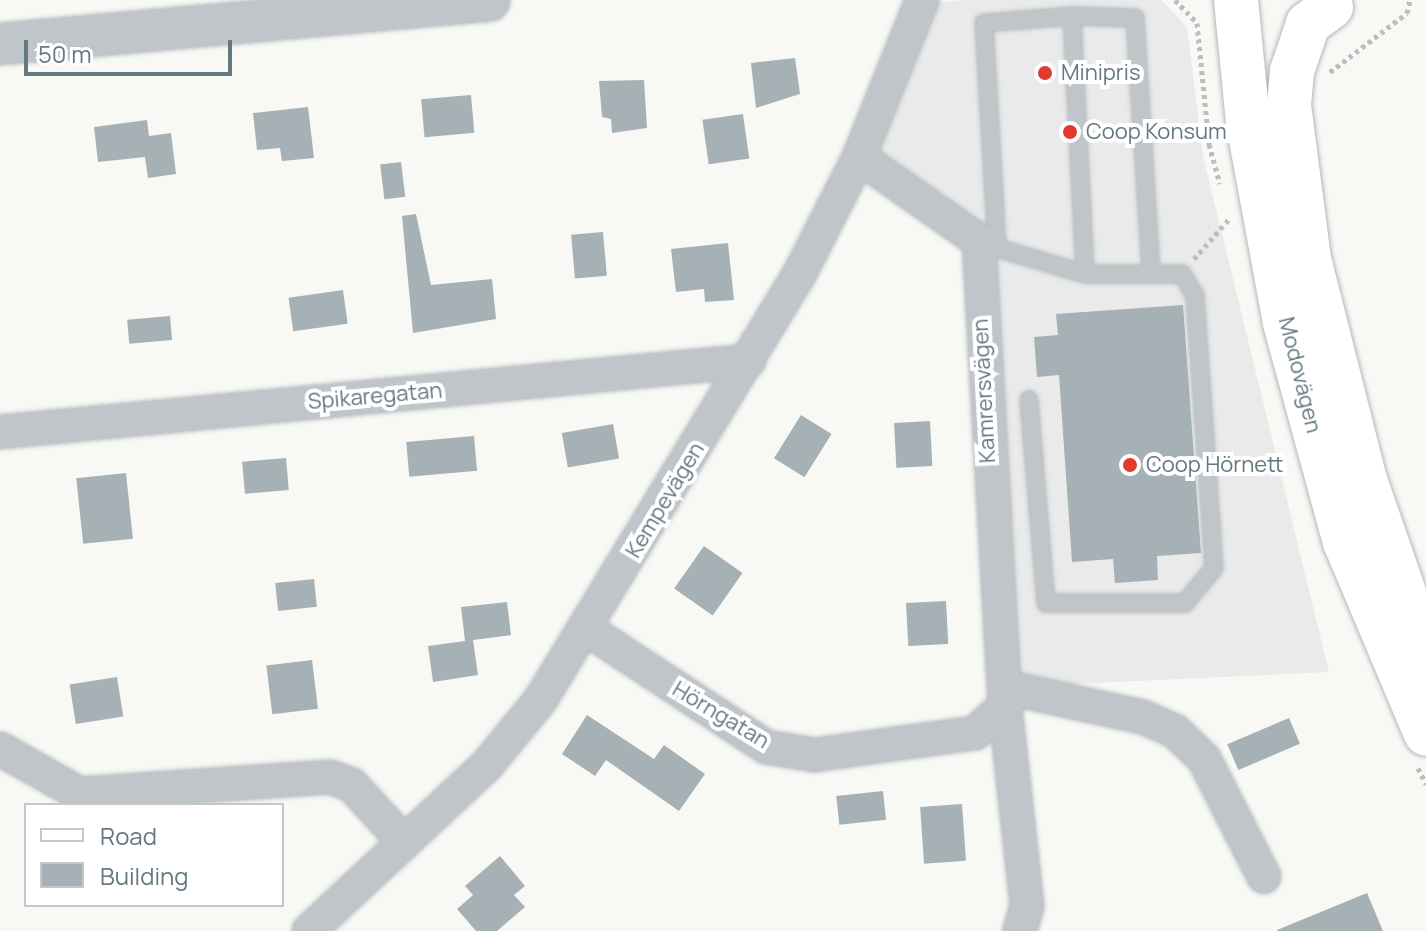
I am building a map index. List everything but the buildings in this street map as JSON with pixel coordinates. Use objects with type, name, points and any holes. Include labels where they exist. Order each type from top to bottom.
[{"type":"main road","points":[[1237,0],[1282,18],[1335,3]]},
{"type":"main road","name":"Modovägen","points":[[1237,0],[1248,123],[1285,323],[1345,542],[1426,734]]},
{"type":"main road","name":"Modovägen","points":[[1335,3],[1308,24],[1291,82],[1309,259],[1364,477],[1426,656]]},
{"type":"street","points":[[0,44],[320,8],[489,0]]},
{"type":"street","name":"Kempevägen","points":[[309,931],[487,765],[585,628],[749,361],[859,157],[922,0]]},
{"type":"street","points":[[859,157],[988,244]]},
{"type":"street","name":"Kamrersvägen","points":[[988,244],[1004,696],[1027,906],[1020,931]]},
{"type":"street","name":"Spikaregatan","points":[[0,432],[749,361]]},
{"type":"street","name":"Hörngatan","points":[[585,628],[766,747],[814,755],[975,733],[1004,696]]},
{"type":"street","points":[[1004,696],[1143,717],[1176,732],[1204,759],[1264,877]]},
{"type":"street","points":[[0,749],[80,794],[330,777],[352,785],[404,842]]},
{"type":"lane","points":[[1072,16],[1085,274]]},
{"type":"lane","points":[[1029,400],[1046,603],[1185,603],[1214,568],[1195,296],[1182,274],[1151,274],[1085,274],[988,244],[984,23],[1072,16],[1135,18],[1151,274]]},
{"type":"path","points":[[1322,77],[1407,13],[1410,0]]},
{"type":"path","points":[[1182,274],[1230,218]]},
{"type":"shaded area","points":[[965,0],[1161,0],[1187,27],[1203,156],[1329,672],[1004,687],[979,241],[859,157],[917,4]]},
{"type":"place","name":"Minipris","points":[[1045,73]]},
{"type":"place","name":"Coop Konsum","points":[[1070,132]]},
{"type":"place","name":"Coop Hörnett","points":[[1130,465]]}]
